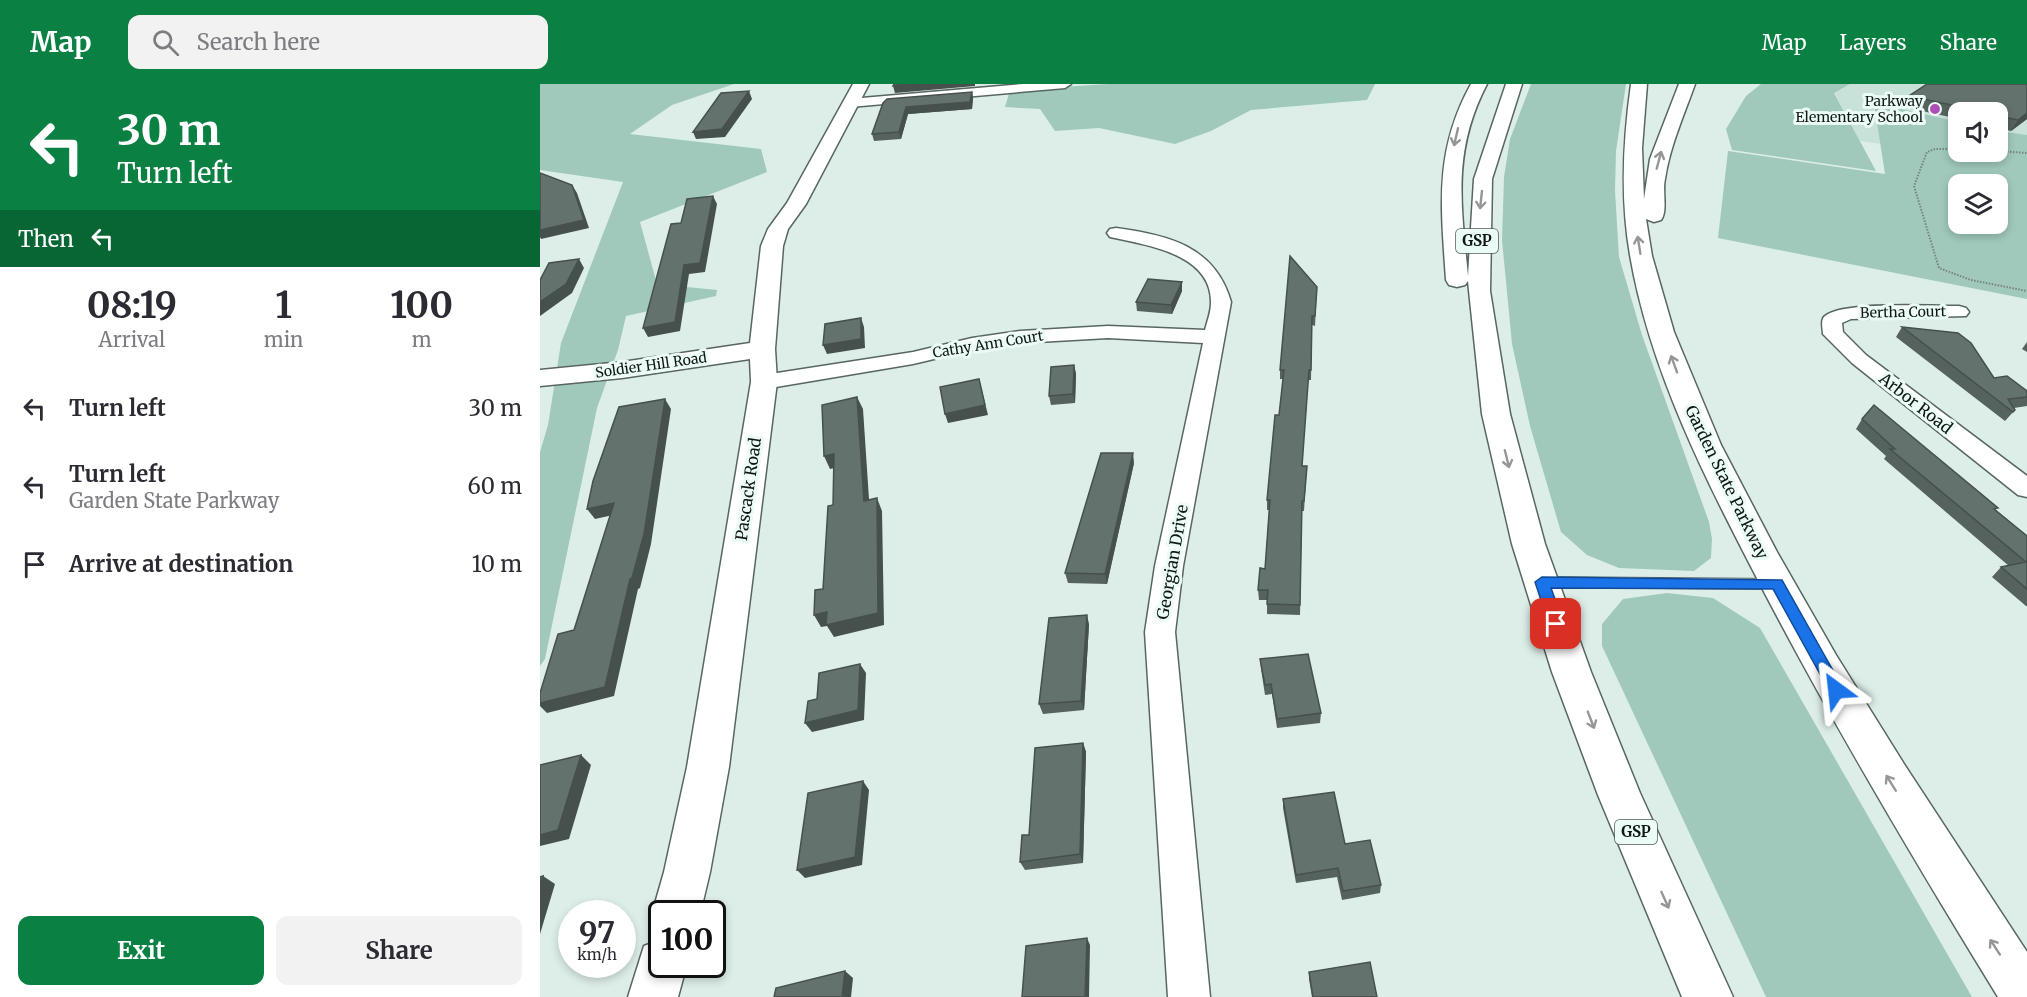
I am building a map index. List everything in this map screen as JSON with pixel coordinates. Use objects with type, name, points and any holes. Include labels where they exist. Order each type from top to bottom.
[{"type":"main road","name":"Pascack Road","points":[[680,900],[708,767],[763,366],[772,246],[778,230],[796,204],[861,84]]},
{"type":"main road","points":[[1459,304],[1452,202],[1453,151],[1463,114],[1479,84]]},
{"type":"main road","name":"GSP","points":[[1514,84],[1498,121],[1488,157],[1478,225],[1477,253],[1481,319],[1485,358],[1494,402],[1521,513],[1542,582],[1608,765],[1708,997]]},
{"type":"main road","name":"Garden State Parkway","points":[[1638,84],[1632,142],[1634,204],[1641,256],[1659,322],[1690,407],[1741,516],[1777,584],[1882,768],[2027,997]]},
{"type":"main road","points":[[1659,322],[1658,246],[1653,190],[1663,144],[1690,88]]},
{"type":"main road","points":[[1464,326],[1494,402]]},
{"type":"main road","name":"Soldier Hill Road","points":[[540,378],[622,370],[763,366]]},
{"type":"main road","points":[[653,997],[658,978]]},
{"type":"street","points":[[850,103],[1065,84]]},
{"type":"street","name":"Georgian Drive","points":[[1116,233],[1168,244],[1186,252],[1207,268],[1220,288],[1221,302],[1215,337],[1169,566],[1160,632],[1189,997]]},
{"type":"street","name":"Bertha Court","points":[[1848,313],[1959,312]]},
{"type":"street","name":"Arbor Road","points":[[1848,313],[1832,320],[1833,334],[1859,359],[2027,489]]},
{"type":"street","name":"Cathy Ann Court","points":[[763,366],[913,358],[972,344],[1020,337],[1108,332],[1215,337]]},
{"type":"lane","points":[[1542,582],[1777,584]]},
{"type":"path","points":[[1948,148],[1927,152],[1914,186],[1939,268],[1952,275],[2027,291]]},
{"type":"path","points":[[2008,152],[2027,153]]},
{"type":"shaded area","points":[[540,84],[734,84],[672,105],[630,134],[761,149],[767,172],[640,222],[657,284],[717,290],[716,296],[626,316],[618,350],[597,408],[545,659],[540,666],[540,452],[548,425],[561,343],[623,182],[540,170]]},
{"type":"shaded area","points":[[1108,84],[1375,84],[1367,100],[1251,110],[1211,131],[1175,144],[1099,128],[1055,131],[1040,109],[1005,107],[1010,90]]},
{"type":"shaded area","points":[[1531,84],[1626,84],[1616,151],[1615,191],[1619,257],[1642,335],[1709,522],[1712,539],[1711,558],[1694,571],[1619,568],[1587,555],[1561,532],[1530,426],[1512,344],[1502,240],[1504,177],[1510,139]]},
{"type":"shaded area","points":[[1761,84],[1850,84],[1834,93],[1876,171],[1732,150],[1726,129],[1746,96]]},
{"type":"shaded area","points":[[1850,84],[2027,84],[2027,166],[2000,162],[2008,162],[2008,102],[1948,102],[1948,154],[1860,141],[1834,92]]},
{"type":"shaded area","points":[[1874,103],[1948,120],[1948,162],[2008,162],[2008,132],[2027,135],[2027,299],[1718,238],[1728,151],[1885,174]]},
{"type":"shaded area","points":[[1667,593],[1713,598],[1760,628],[1972,997],[1766,997],[1602,646],[1602,624],[1623,599]]},
{"type":"building","points":[[894,84],[922,84],[893,86]]},
{"type":"building","points":[[1927,84],[2027,84],[2027,113],[2018,120],[2008,118],[2008,102],[1948,102],[1948,104],[1909,96]]},
{"type":"building","points":[[749,91],[722,129],[693,132],[721,93]]},
{"type":"building","points":[[972,92],[970,102],[906,107],[899,132],[872,134],[883,103],[887,99]]},
{"type":"building","points":[[540,173],[572,185],[584,220],[540,230]]},
{"type":"building","points":[[713,196],[700,263],[684,265],[675,322],[643,328],[671,224],[681,223],[687,199]]},
{"type":"building","points":[[1290,256],[1317,287],[1315,316],[1312,316],[1311,370],[1309,370],[1302,466],[1307,466],[1304,501],[1302,501],[1300,605],[1267,604],[1268,590],[1258,590],[1260,568],[1265,569],[1270,500],[1267,500],[1275,415],[1279,415],[1284,370],[1280,370]]},
{"type":"building","points":[[579,259],[566,284],[540,302],[540,280],[549,263]]},
{"type":"building","points":[[1148,279],[1182,282],[1171,305],[1136,302]]},
{"type":"building","points":[[861,318],[861,339],[823,345],[825,324]]},
{"type":"building","points":[[1902,327],[1958,333],[1971,343],[1994,378],[2007,376],[2027,391],[2027,397],[2008,399],[2015,410],[2013,412]]},
{"type":"building","points":[[1074,365],[1073,394],[1049,396],[1051,367]]},
{"type":"building","points":[[979,379],[985,405],[945,414],[940,387]]},
{"type":"building","points":[[857,397],[864,501],[877,498],[878,613],[826,625],[827,612],[814,615],[815,590],[823,589],[828,506],[833,505],[834,454],[824,456],[822,405]]},
{"type":"building","points":[[665,399],[644,534],[630,579],[605,687],[540,703],[540,693],[558,634],[574,630],[614,503],[587,509],[593,481],[619,407]]},
{"type":"building","points":[[1874,405],[1998,508],[1994,509],[2027,536],[2027,589],[2001,567],[2026,562],[1890,449],[1895,449],[1862,419]]},
{"type":"building","points":[[1101,453],[1133,453],[1105,574],[1065,573]]},
{"type":"building","points":[[1087,615],[1081,701],[1039,704],[1049,618]]},
{"type":"building","points":[[1308,654],[1321,713],[1277,719],[1271,684],[1265,685],[1260,659]]},
{"type":"building","points":[[860,664],[858,710],[805,723],[808,701],[817,699],[819,673]]},
{"type":"building","points":[[1083,743],[1080,854],[1020,862],[1022,835],[1029,835],[1035,748]]},
{"type":"building","points":[[581,755],[558,830],[540,835],[540,765]]},
{"type":"building","points":[[863,781],[855,857],[797,870],[808,793]]},
{"type":"building","points":[[1334,792],[1345,844],[1370,840],[1381,885],[1343,891],[1338,868],[1296,875],[1283,799]]},
{"type":"building","points":[[1087,938],[1085,997],[1022,997],[1026,946]]},
{"type":"building","points":[[1370,962],[1377,997],[1313,997],[1309,972]]},
{"type":"building","points":[[845,971],[842,997],[774,997],[776,988]]},
{"type":"place","name":"Parkway Elementary School","points":[[1935,109]]},
{"type":"route","points":[[1556,624],[1542,582],[1777,584],[1836,690]]}]
